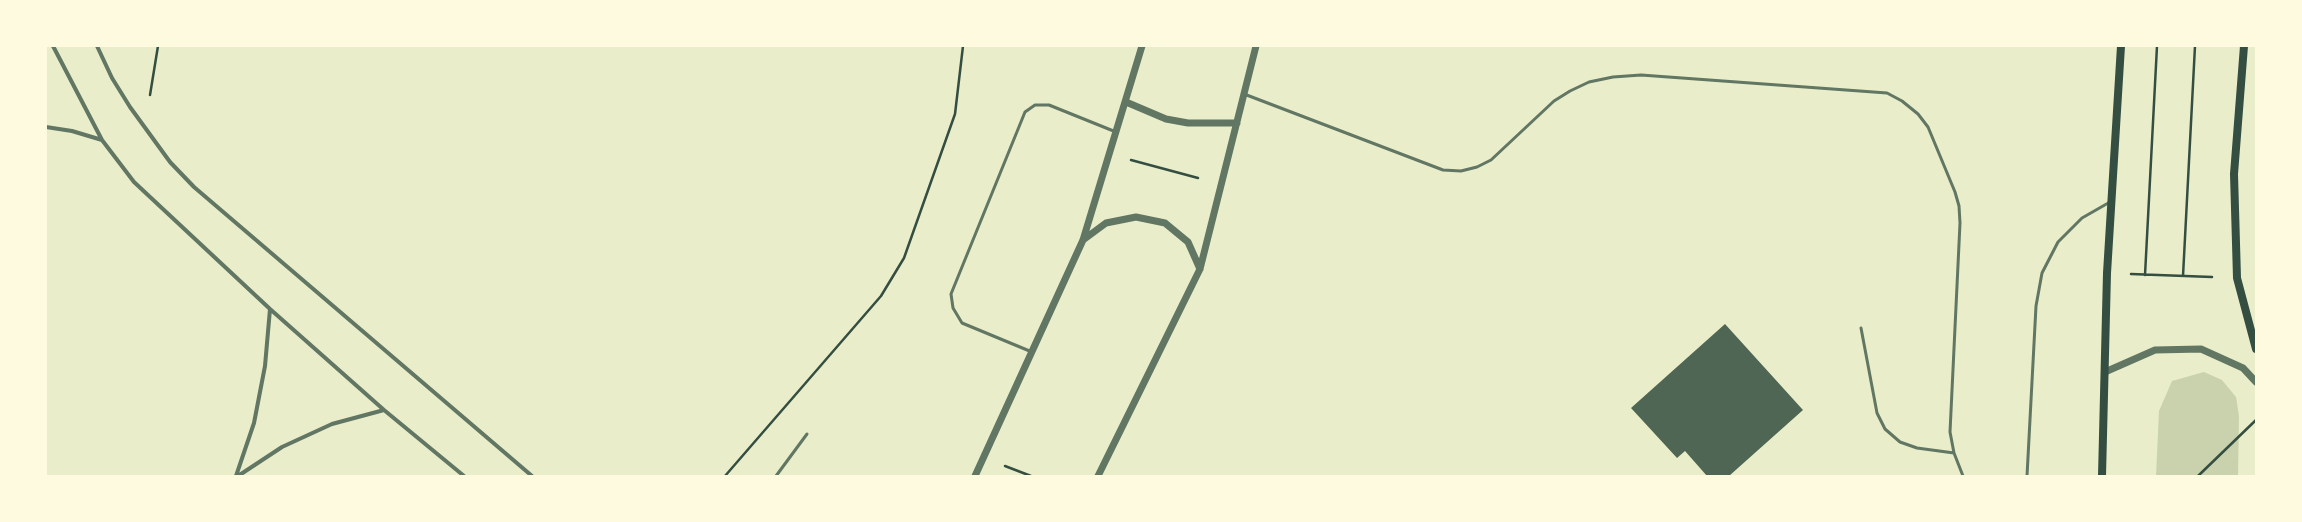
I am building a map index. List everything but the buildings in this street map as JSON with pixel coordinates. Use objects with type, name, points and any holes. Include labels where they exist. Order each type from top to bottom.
[{"type":"main road","points":[[2102,476],[2107,273],[2121,46]]},
{"type":"main road","points":[[2244,46],[2234,174],[2237,278],[2256,349]]},
{"type":"street","points":[[53,46],[102,140],[134,182],[270,309],[384,410],[464,476]]},
{"type":"street","points":[[97,46],[116,84],[150,135],[170,162],[194,187],[532,476]]},
{"type":"street","points":[[975,476],[1083,240],[1142,46]]},
{"type":"street","points":[[1098,476],[1200,269],[1256,46]]},
{"type":"street","points":[[1126,102],[1145,112],[1180,122],[1209,124],[1237,123]]},
{"type":"street","points":[[46,127],[72,131],[102,140]]},
{"type":"street","points":[[1083,240],[1106,223],[1136,217],[1165,223],[1188,242],[1200,269]]},
{"type":"street","points":[[237,476],[254,423],[265,366],[270,309]]},
{"type":"street","points":[[2104,372],[2155,350],[2201,349],[2244,368],[2256,382]]},
{"type":"street","points":[[237,476],[282,448],[332,424],[384,410]]},
{"type":"lane","points":[[1244,94],[1443,170],[1461,171],[1477,167],[1491,160],[1559,98],[1589,82],[1613,77],[1649,75],[1887,93],[1897,98],[1918,114],[1928,127],[1955,192],[1958,206],[1960,223],[1950,432],[1954,453],[1963,476]]},
{"type":"lane","points":[[1032,352],[962,323],[953,308],[951,294],[1025,112],[1034,105],[1049,105],[1116,132]]},
{"type":"lane","points":[[2027,476],[2036,306],[2042,273],[2058,242],[2082,218],[2112,201]]},
{"type":"lane","points":[[1861,328],[1877,413],[1885,429],[1900,442],[1917,448],[1954,453]]},
{"type":"lane","points":[[776,476],[807,434]]},
{"type":"path","points":[[150,135],[151,83],[158,46]]},
{"type":"path","points":[[725,476],[881,296],[904,258],[955,114],[963,46]]},
{"type":"path","points":[[2144,275],[2157,46]]},
{"type":"path","points":[[2183,276],[2195,46]]},
{"type":"path","points":[[1110,154],[1222,185]]},
{"type":"path","points":[[2107,273],[2237,278]]},
{"type":"path","points":[[2198,476],[2256,420]]},
{"type":"green space","points":[[2204,372],[2222,380],[2236,397],[2239,416],[2238,476],[2156,476],[2159,411],[2172,381]]}]
